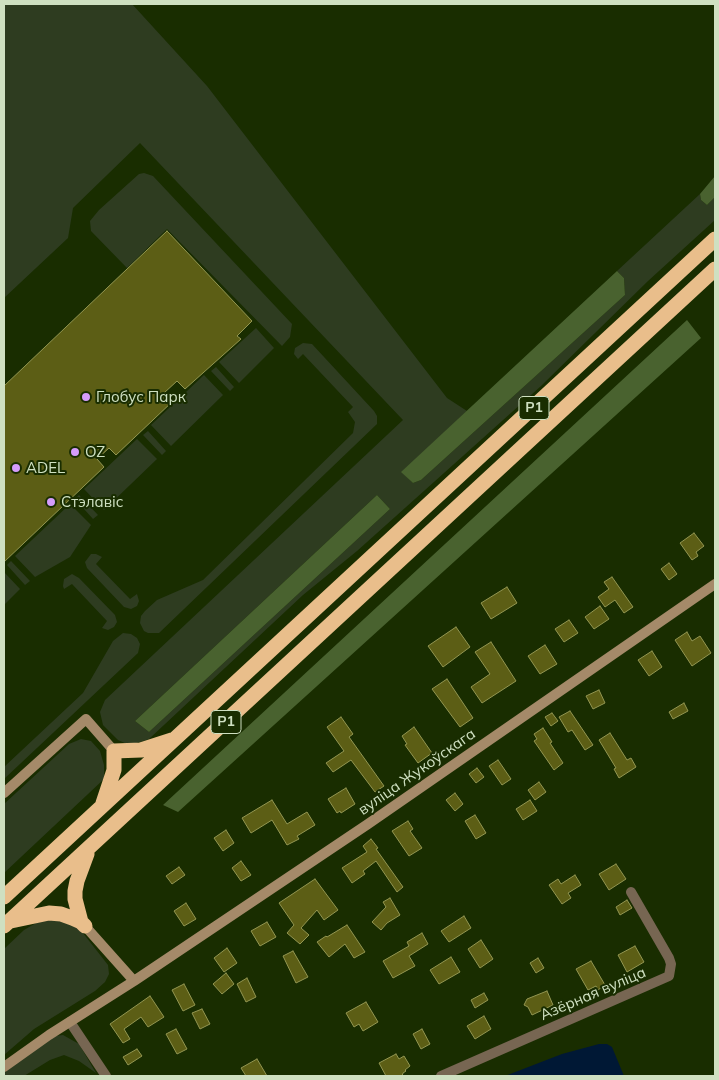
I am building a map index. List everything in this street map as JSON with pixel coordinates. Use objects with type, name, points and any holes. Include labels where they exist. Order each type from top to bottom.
[{"type":"highway","name":"Р1","points":[[4,897],[715,239]]},
{"type":"highway","name":"Р1","points":[[6,924],[715,269]]},
{"type":"highway","points":[[102,806],[114,770],[114,751],[141,750],[175,739]]},
{"type":"highway","points":[[83,924],[75,899],[75,891],[88,850]]},
{"type":"highway","points":[[6,924],[49,914],[61,914],[83,924]]},
{"type":"street","name":"вуліца Жукоўскага","points":[[4,1068],[49,1035],[134,981],[376,819],[715,584]]},
{"type":"street","points":[[4,793],[86,719],[114,751]]},
{"type":"street","name":"Азёрная вуліца","points":[[441,1076],[669,976],[671,964],[669,958],[631,892]]},
{"type":"street","points":[[83,924],[134,981]]},
{"type":"street","points":[[70,1022],[106,1076]]},
{"type":"green space","points":[[4,4],[132,4],[207,86],[447,398],[467,411],[402,472],[413,483],[421,480],[625,295],[624,278],[617,271],[700,194],[701,200],[707,205],[715,197],[715,220],[648,281],[541,386],[357,551],[303,595],[149,739],[137,743],[127,744],[118,740],[103,725],[100,712],[105,700],[403,420],[140,143],[73,208],[68,238],[4,298]],"holes":[[[377,495],[390,509],[149,732],[135,721]]]},
{"type":"green space","points":[[144,173],[153,176],[292,324],[290,337],[282,346],[167,229],[127,268],[91,231],[90,221],[99,210],[139,174]]},
{"type":"green space","points":[[715,176],[715,197],[707,205],[701,200],[700,194]]},
{"type":"green space","points":[[617,271],[624,278],[625,295],[421,480],[413,483],[401,472]]},
{"type":"green space","points":[[687,320],[701,338],[178,812],[163,805]]},
{"type":"green space","points":[[256,328],[274,348],[239,383],[219,362]]},
{"type":"green space","points":[[303,343],[312,344],[374,411],[377,416],[377,424],[159,633],[144,631],[140,623],[141,616],[145,611],[157,600],[203,580],[353,433],[355,422],[348,412],[353,407],[303,354],[298,359],[294,354],[295,348]]},
{"type":"green space","points":[[216,367],[234,387],[230,391],[211,371]]},
{"type":"green space","points":[[204,375],[223,395],[171,446],[151,425]]},
{"type":"green space","points":[[148,431],[166,451],[162,455],[143,435]]},
{"type":"green space","points":[[137,439],[157,459],[104,510],[84,489]]},
{"type":"green space","points":[[79,495],[98,515],[93,519],[75,499]]},
{"type":"green space","points":[[377,495],[390,509],[149,732],[135,721]]},
{"type":"green space","points":[[70,504],[91,525],[70,557],[35,577],[15,556]]},
{"type":"green space","points":[[91,554],[102,557],[96,564],[130,599],[137,594],[139,601],[137,606],[131,609],[124,607],[87,568],[85,562]]},
{"type":"green space","points":[[11,561],[30,581],[25,585],[7,565]]},
{"type":"green space","points":[[4,572],[20,589],[4,605]]},
{"type":"green space","points":[[72,574],[79,578],[115,615],[117,622],[114,627],[108,630],[102,628],[107,621],[72,584],[64,589],[64,579]]},
{"type":"green space","points":[[123,633],[131,634],[137,638],[140,644],[138,653],[4,779],[4,767],[83,693],[113,641]]},
{"type":"green space","points":[[81,739],[91,741],[100,751],[104,765],[104,779],[4,873],[4,804],[69,744]]},
{"type":"green space","points":[[57,919],[79,928],[108,965],[109,974],[105,982],[95,991],[34,1029],[4,1055],[4,949],[24,930],[36,923]]},
{"type":"green space","points":[[63,1035],[79,1044],[96,1073],[79,1061],[64,1055],[50,1060],[24,1076],[4,1076],[4,1073],[41,1044],[55,1036]]},
{"type":"water","points":[[599,1044],[607,1044],[612,1047],[624,1076],[505,1076],[562,1054]]},
{"type":"building","name":"Глобус Парк","points":[[167,231],[252,321],[237,336],[241,339],[185,389],[177,381],[164,393],[173,401],[116,455],[109,448],[97,459],[104,467],[4,562],[4,386]]},
{"type":"building","points":[[694,533],[704,546],[696,552],[698,556],[692,560],[680,543]]},
{"type":"building","points":[[669,563],[677,574],[669,580],[661,569]]},
{"type":"building","points":[[612,577],[633,607],[624,613],[615,600],[605,607],[598,597],[609,589],[604,582]]},
{"type":"building","points":[[507,587],[517,603],[491,619],[481,603]]},
{"type":"building","points":[[600,606],[609,619],[594,629],[585,617]]},
{"type":"building","points":[[569,620],[578,633],[564,642],[555,629]]},
{"type":"building","points":[[456,627],[470,647],[443,667],[428,646]]},
{"type":"building","points":[[687,632],[692,641],[700,636],[711,653],[692,666],[675,640]]},
{"type":"building","points":[[491,642],[516,681],[482,703],[471,687],[490,674],[475,652]]},
{"type":"building","points":[[545,645],[557,664],[540,674],[528,656]]},
{"type":"building","points":[[652,651],[662,667],[649,676],[638,660]]},
{"type":"building","points":[[447,679],[473,718],[460,727],[432,689]]},
{"type":"building","points":[[599,690],[605,703],[593,709],[586,696]]},
{"type":"building","points":[[684,703],[688,711],[673,719],[669,712]]},
{"type":"building","points":[[570,711],[593,745],[585,750],[572,730],[568,732],[559,717]]},
{"type":"building","points":[[552,713],[558,721],[551,726],[545,717]]},
{"type":"building","points":[[341,717],[353,734],[349,737],[384,786],[375,792],[351,760],[333,772],[326,763],[344,751],[327,727]]},
{"type":"building","points":[[414,727],[432,753],[418,763],[405,745],[407,744],[402,736]]},
{"type":"building","points":[[543,728],[563,763],[554,770],[534,741],[537,739],[534,734]]},
{"type":"building","points":[[610,733],[627,760],[631,758],[636,767],[619,778],[614,769],[616,768],[599,740]]},
{"type":"building","points":[[498,760],[511,779],[502,785],[489,766]]},
{"type":"building","points":[[477,768],[484,777],[476,783],[469,774]]},
{"type":"building","points":[[539,782],[546,792],[535,800],[528,790]]},
{"type":"building","points":[[346,788],[355,804],[341,813],[340,811],[337,813],[328,799]]},
{"type":"building","points":[[455,793],[463,804],[455,811],[446,800]]},
{"type":"building","points":[[272,800],[287,824],[307,812],[315,825],[297,836],[299,839],[287,845],[272,820],[251,833],[242,818]]},
{"type":"building","points":[[530,800],[537,811],[523,820],[516,809]]},
{"type":"building","points":[[475,815],[486,833],[476,839],[465,821]]},
{"type":"building","points":[[408,821],[413,829],[410,831],[422,848],[409,856],[392,831]]},
{"type":"building","points":[[226,830],[234,843],[223,851],[214,838]]},
{"type":"building","points":[[371,839],[403,887],[397,892],[376,861],[363,871],[365,874],[352,883],[342,868],[367,852],[363,846]]},
{"type":"building","points":[[241,861],[251,875],[241,881],[232,868]]},
{"type":"building","points":[[616,864],[626,879],[609,890],[599,874]]},
{"type":"building","points":[[179,867],[185,875],[172,884],[166,876]]},
{"type":"building","points":[[575,875],[581,885],[568,893],[571,898],[562,904],[549,885],[558,879],[561,884]]},
{"type":"building","points":[[315,879],[338,910],[324,920],[317,910],[301,928],[309,935],[300,944],[287,933],[294,925],[279,903]]},
{"type":"building","points":[[390,898],[400,915],[387,923],[381,930],[372,922],[386,907],[383,902]]},
{"type":"building","points":[[627,900],[632,908],[620,915],[616,907]]},
{"type":"building","points":[[186,903],[196,919],[184,926],[174,911]]},
{"type":"building","points":[[464,916],[471,928],[449,942],[441,931]]},
{"type":"building","points":[[267,922],[276,937],[260,946],[251,931]]},
{"type":"building","points":[[347,925],[365,952],[354,958],[345,944],[329,957],[317,942]]},
{"type":"building","points":[[422,933],[428,944],[409,956],[415,966],[393,978],[383,961],[409,946],[407,942]]},
{"type":"building","points":[[481,940],[493,959],[480,968],[468,949]]},
{"type":"building","points":[[635,946],[644,962],[627,972],[618,955]]},
{"type":"building","points":[[227,948],[237,963],[224,972],[214,958]]},
{"type":"building","points":[[293,951],[308,977],[296,983],[283,956]]},
{"type":"building","points":[[451,957],[460,972],[439,984],[430,970]]},
{"type":"building","points":[[538,958],[544,968],[536,973],[530,963]]},
{"type":"building","points":[[591,961],[605,985],[598,990],[596,986],[588,990],[576,969]]},
{"type":"building","points":[[226,973],[234,984],[222,994],[213,984]]},
{"type":"building","points":[[247,978],[256,997],[246,1002],[237,984]]},
{"type":"building","points":[[184,984],[195,1005],[183,1011],[172,990]]},
{"type":"building","points":[[547,991],[553,1005],[532,1015],[528,1007],[524,1005],[527,999]]},
{"type":"building","points":[[484,993],[488,1000],[475,1008],[471,1000]]},
{"type":"building","points":[[150,996],[164,1017],[148,1027],[141,1017],[124,1029],[130,1039],[123,1043],[110,1024]]},
{"type":"building","points":[[366,1002],[378,1022],[363,1031],[359,1024],[354,1027],[346,1013]]},
{"type":"building","points":[[202,1009],[210,1024],[200,1029],[192,1013]]},
{"type":"building","points":[[484,1016],[491,1029],[475,1039],[467,1026]]},
{"type":"building","points":[[176,1029],[187,1049],[177,1054],[166,1034]]},
{"type":"building","points":[[422,1029],[430,1044],[421,1049],[413,1034]]},
{"type":"building","points":[[137,1049],[142,1056],[128,1065],[123,1057]]},
{"type":"building","points":[[396,1054],[399,1059],[404,1056],[410,1066],[402,1076],[386,1076],[379,1063]]},
{"type":"building","points":[[257,1059],[267,1076],[246,1076],[241,1068]]},
{"type":"place","name":"Глобус Парк","points":[[86,397]]},
{"type":"place","name":"OZ","points":[[75,452]]},
{"type":"place","name":"ADEL","points":[[16,468]]},
{"type":"place","name":"Стэлавіс","points":[[51,502]]}]
